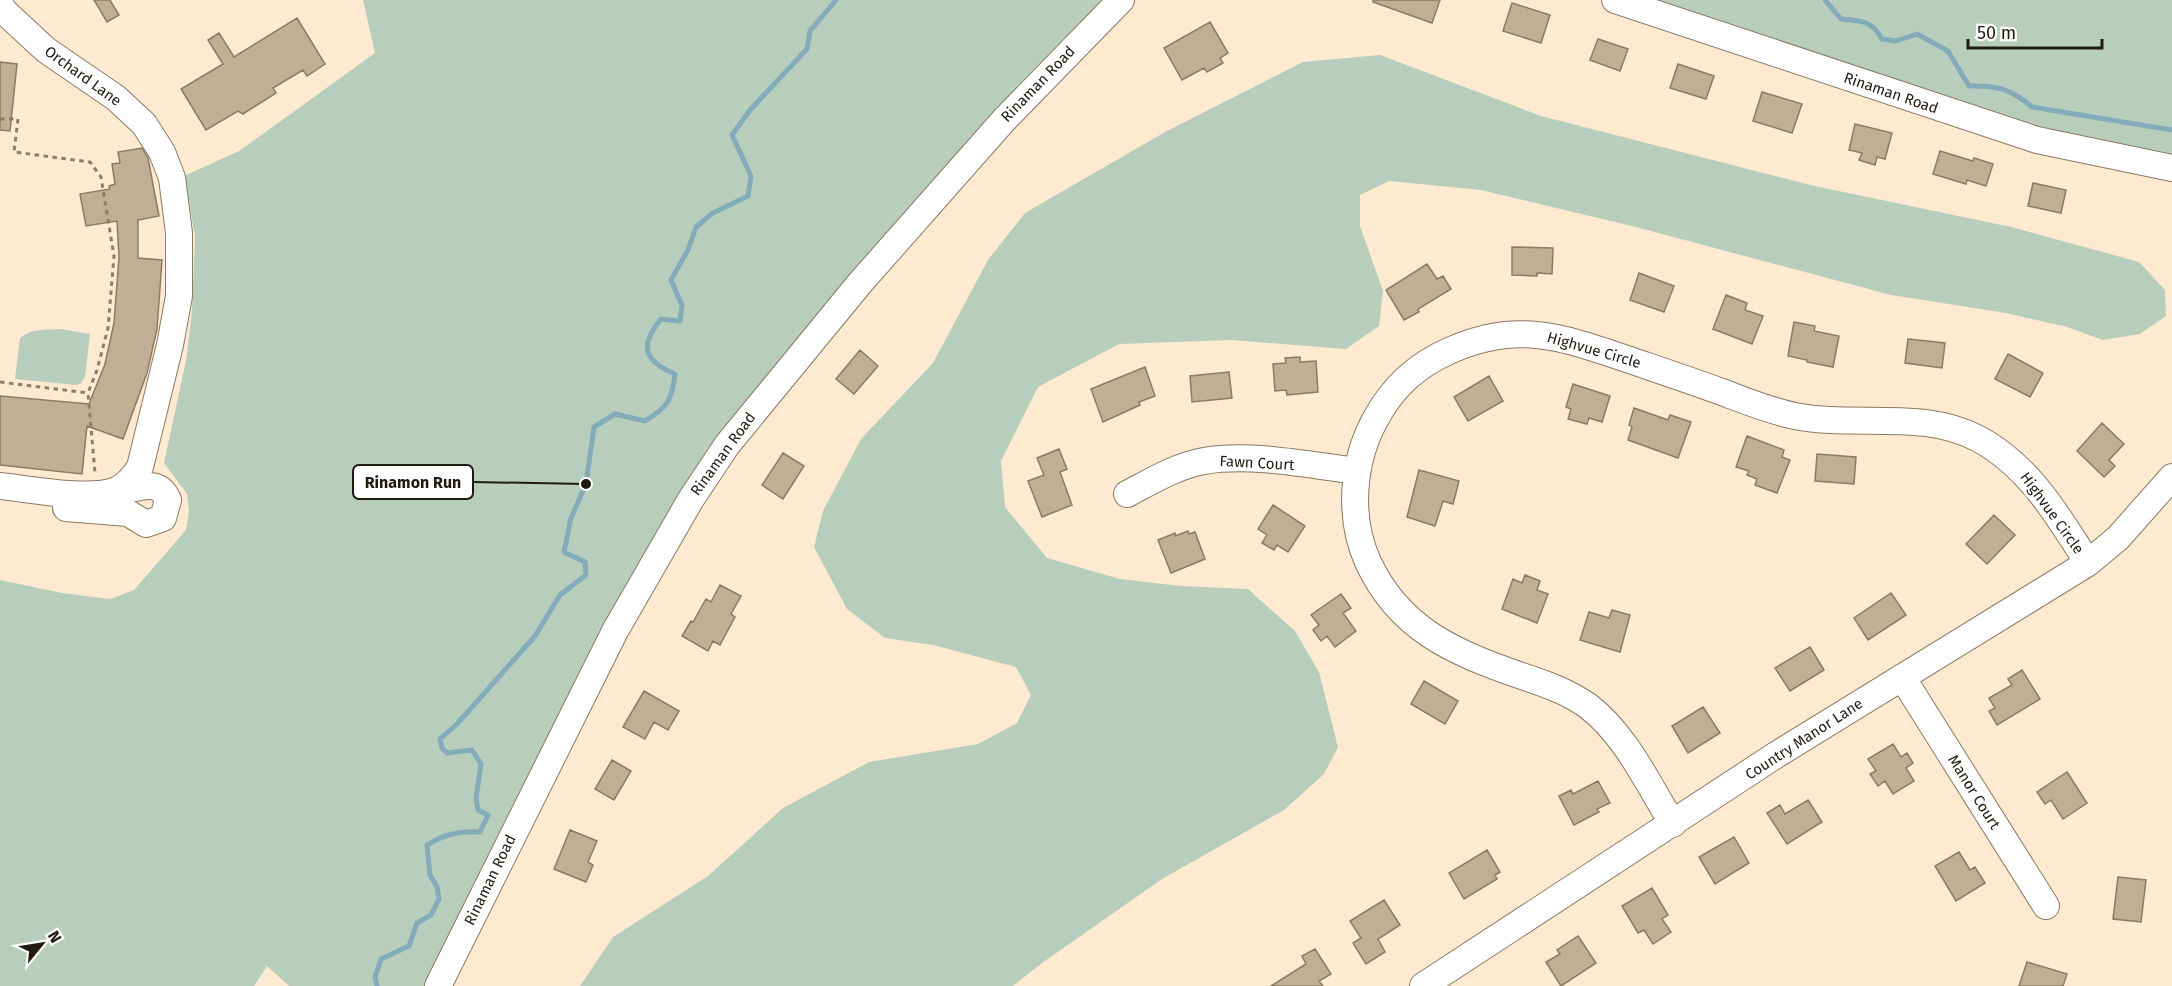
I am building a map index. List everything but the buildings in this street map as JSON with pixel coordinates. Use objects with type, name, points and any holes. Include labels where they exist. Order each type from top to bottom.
[{"type":"street","name":"Rinaman Road","points":[[438,986],[615,631],[691,499],[727,445],[800,354],[913,223],[1034,87],[1121,0]]},
{"type":"street","name":"Rinaman Road","points":[[1615,0],[2037,140],[2172,168]]},
{"type":"street","name":"Orchard Lane","points":[[0,5],[45,50],[116,98],[144,124],[162,152],[172,178],[179,232],[178,296],[140,467],[125,485],[106,492]]},
{"type":"street","name":"Highvue Circle","points":[[1673,824],[1624,746],[1591,709],[1562,691],[1446,646],[1423,631],[1400,610],[1379,582],[1364,549],[1357,515],[1357,471],[1367,435],[1380,410],[1399,385],[1439,355],[1471,342],[1510,334],[1542,334],[1584,344],[1792,416],[1825,420],[1926,424],[1965,432],[2001,453],[2026,474],[2088,563]]},
{"type":"street","name":"Fawn Court","points":[[1127,494],[1173,471],[1196,463],[1216,460],[1254,459],[1357,471]]},
{"type":"street","name":"Country Manor Lane","points":[[1423,986],[1776,755],[2088,563],[2118,538],[2172,477]]},
{"type":"street","points":[[0,486],[80,494],[123,491],[148,484],[159,488],[168,500],[163,518],[146,524],[128,513],[0,503]]},
{"type":"street","name":"Manor Court","points":[[1902,677],[2046,906]]},
{"type":"path","points":[[0,119],[18,119],[14,152],[90,162],[101,177],[114,256],[108,328],[97,370],[88,393],[106,492]]},
{"type":"path","points":[[0,382],[88,393]]},
{"type":"green space","points":[[363,0],[1121,0],[727,445],[438,986],[289,986],[267,966],[254,986],[0,986],[0,580],[62,593],[110,599],[134,590],[186,530],[189,511],[187,494],[164,463],[186,361],[192,311],[195,236],[184,176],[239,151],[375,53]]},
{"type":"green space","points":[[1615,0],[2172,0],[2172,168]]},
{"type":"green space","points":[[1380,55],[1541,116],[1810,185],[2011,227],[2139,262],[2165,290],[2166,316],[2140,334],[2103,340],[2067,327],[2006,313],[1891,295],[1636,227],[1481,190],[1389,181],[1360,195],[1360,226],[1383,291],[1379,326],[1346,349],[1232,340],[1119,344],[1038,387],[1001,461],[1005,507],[1047,558],[1120,579],[1181,586],[1248,589],[1295,631],[1319,672],[1338,747],[1324,774],[1284,810],[1162,879],[1013,986],[580,986],[613,937],[708,876],[783,808],[869,762],[978,744],[1017,723],[1031,695],[1016,667],[933,645],[885,638],[847,609],[814,547],[823,511],[861,439],[933,363],[988,260],[1025,213],[1165,132],[1303,62]]},
{"type":"green space","points":[[61,329],[90,334],[85,377],[81,383],[76,385],[15,379],[20,338],[34,331]]},
{"type":"waterway","points":[[377,986],[375,977],[381,959],[409,946],[417,923],[431,915],[439,899],[437,887],[430,875],[427,845],[452,834],[480,832],[488,815],[478,810],[476,798],[481,764],[472,750],[447,753],[442,748],[440,739],[457,724],[535,636],[560,595],[586,575],[585,562],[564,552],[571,518],[586,484],[594,427],[615,414],[645,421],[668,402],[675,374],[656,363],[648,351],[648,344],[654,328],[661,319],[680,321],[682,305],[671,280],[688,250],[696,227],[713,213],[748,196],[751,176],[732,135],[750,110],[807,49],[810,31],[836,0]]},
{"type":"waterway","points":[[1825,0],[1841,19],[1855,20],[1870,25],[1882,39],[1896,41],[1917,34],[1948,51],[1969,86],[2003,89],[2032,107],[2172,130]]},
{"type":"place","name":"Rinamon Run","points":[[586,484]]}]
